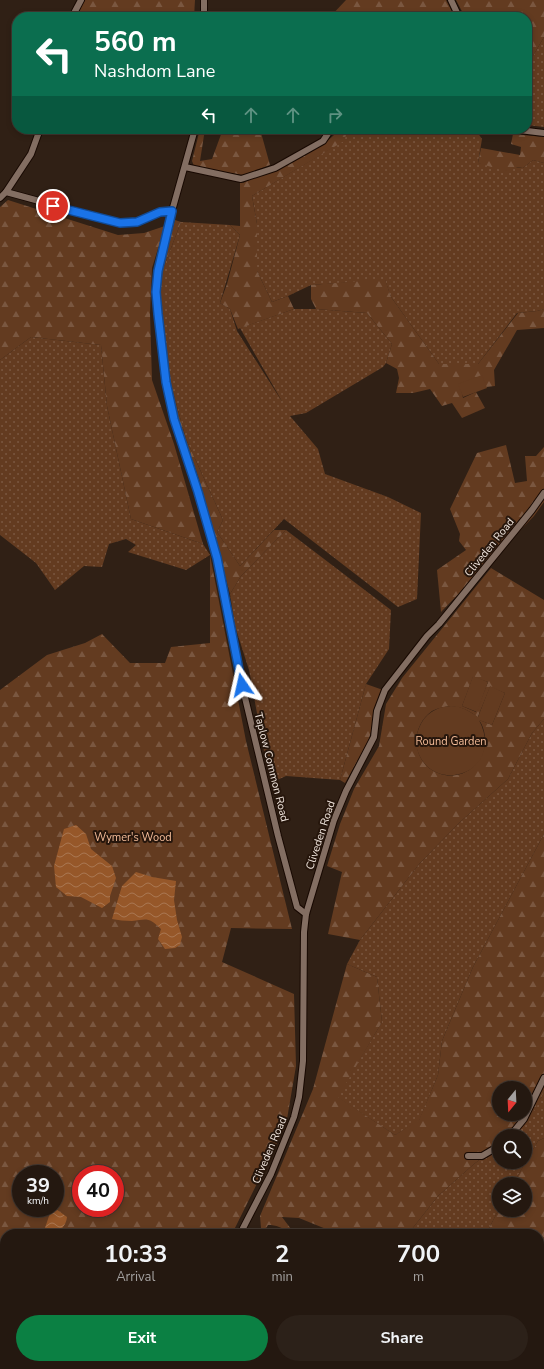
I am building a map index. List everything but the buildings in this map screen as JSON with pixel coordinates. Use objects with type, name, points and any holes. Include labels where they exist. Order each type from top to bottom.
[{"type":"street","points":[[75,12],[81,0]]},
{"type":"street","points":[[204,0],[204,12]]},
{"type":"street","points":[[451,0],[457,12]]},
{"type":"street","points":[[532,132],[544,133]]},
{"type":"street","points":[[0,198],[6,192],[31,154],[38,134]]},
{"type":"street","name":"Taplow Common Road","points":[[194,134],[172,211],[158,271],[156,292],[166,382],[174,419],[198,492],[217,558],[242,685],[278,836],[297,907],[306,914]]},
{"type":"street","points":[[185,168],[241,179],[275,168],[323,141],[328,134]]},
{"type":"street","points":[[6,192],[120,223],[137,222],[160,212],[172,211]]},
{"type":"street","name":"Cliveden Road","points":[[242,1229],[270,1174],[294,1117],[299,1097],[303,1061],[303,949],[306,914],[334,820],[346,791],[374,737],[377,711],[385,690],[427,636],[439,624],[544,493]]},
{"type":"street","points":[[517,1129],[524,1119],[544,1078]]},
{"type":"street","points":[[468,1156],[482,1156],[492,1150]]},
{"type":"green space","points":[[85,0],[195,0],[194,12],[78,12]]},
{"type":"green space","points":[[346,0],[446,0],[452,12],[335,12]]},
{"type":"green space","points":[[456,0],[544,0],[544,37],[532,57],[532,12],[462,12]]},
{"type":"green space","points":[[544,37],[544,127],[532,126],[532,57]]},
{"type":"green space","points":[[199,134],[204,134],[200,161],[212,159],[221,134],[261,134],[270,165],[243,175],[199,168],[194,166],[192,161]]},
{"type":"green space","points":[[346,134],[478,134],[482,139],[478,163],[523,168],[533,160],[544,163],[544,309],[517,313],[478,364],[439,364],[391,297],[385,280],[311,285],[272,302],[257,271],[257,224],[252,196],[343,141]]},
{"type":"green space","points":[[346,134],[344,141],[252,196],[257,224],[257,271],[272,302],[288,296],[294,309],[238,329],[230,309],[220,303],[227,284],[240,235],[230,225],[240,226],[240,180],[243,183],[323,145],[334,135]]},
{"type":"green space","points":[[513,134],[544,137],[544,163],[533,160],[523,168],[517,167],[508,172],[478,163],[481,148],[520,155],[521,147],[511,144]]},
{"type":"green space","points":[[8,200],[118,235],[144,233],[165,226],[152,268],[150,313],[152,380],[174,444],[203,544],[131,519],[107,406],[101,345],[31,337],[0,360],[0,207]]},
{"type":"green space","points":[[175,220],[181,222],[163,269],[163,323],[167,370],[186,439],[223,520],[217,532],[240,566],[274,530],[286,530],[241,576],[230,594],[199,479],[174,408],[166,374],[160,304],[161,271]]},
{"type":"green space","points":[[181,222],[230,225],[240,235],[220,303],[230,309],[237,331],[283,403],[240,328],[294,309],[316,309],[367,313],[392,344],[386,363],[383,367],[306,413],[290,416],[318,449],[325,474],[388,497],[421,513],[417,599],[398,607],[284,519],[240,566],[217,532],[223,520],[186,439],[167,370],[163,323],[163,269]]},
{"type":"green space","points":[[385,279],[391,297],[439,364],[478,364],[518,313],[544,309],[544,328],[517,330],[494,370],[495,386],[486,387],[460,385],[463,398],[476,392],[485,408],[462,418],[452,403],[442,406],[430,389],[413,393],[396,393],[399,378],[397,369],[386,363],[392,344],[367,313],[316,309],[311,299],[311,285]]},
{"type":"green space","points":[[31,337],[101,345],[107,406],[131,519],[203,544],[210,555],[186,570],[128,552],[136,545],[126,539],[109,544],[102,567],[84,566],[55,590],[36,563],[0,535],[0,360]]},
{"type":"green space","points":[[482,375],[487,388],[463,397],[458,384]]},
{"type":"green space","points":[[506,445],[515,483],[527,481],[525,456],[536,456],[544,447],[544,502],[534,516],[441,612],[437,570],[466,550],[459,541],[460,534],[450,509],[477,453]]},
{"type":"green space","points":[[286,530],[391,610],[389,649],[366,684],[340,780],[286,776],[275,781],[269,778],[249,670],[235,626],[230,594],[241,576]]},
{"type":"green space","name":"Wymer's Wood","points":[[210,555],[246,741],[292,929],[231,928],[222,962],[294,994],[296,1066],[286,1125],[234,1229],[0,1229],[0,690],[47,655],[85,643],[102,634],[130,663],[165,663],[171,647],[210,643]]},
{"type":"green space","points":[[491,568],[544,600],[544,719],[532,733],[508,779],[460,822],[420,863],[360,940],[328,934],[342,872],[327,866],[340,824],[354,789],[379,746],[386,704],[402,678]],"holes":[[[473,677],[488,682],[476,712],[462,706]],[[490,687],[505,693],[492,725],[477,719]],[[450,706],[458,707],[471,712],[477,717],[484,731],[484,750],[480,759],[466,772],[458,775],[438,773],[429,768],[423,761],[419,753],[417,735],[420,726],[432,711]]]},
{"type":"green space","points":[[473,676],[488,682],[477,712],[462,706]]},
{"type":"green space","points":[[366,684],[383,690],[368,742],[345,783],[340,780]]},
{"type":"green space","name":"Round Garden","points":[[490,686],[505,693],[492,725],[479,720],[485,738],[483,754],[476,765],[465,772],[451,775],[438,773],[426,765],[418,752],[416,743],[418,731],[425,717],[440,708],[453,706],[464,709],[478,717]]},
{"type":"green space","points":[[544,719],[544,834],[473,967],[442,1041],[438,1075],[419,1121],[395,1135],[337,1097],[382,1022],[377,977],[347,964],[360,940],[420,863],[460,822],[508,779],[532,733]]},
{"type":"green space","points":[[544,834],[544,1091],[532,1114],[532,1081],[492,1081],[492,1121],[528,1121],[527,1123],[521,1129],[492,1129],[492,1150],[438,1196],[412,1229],[326,1229],[299,1218],[282,1217],[291,1229],[283,1229],[274,1225],[268,1225],[266,1229],[261,1228],[260,1216],[313,1089],[347,964],[377,977],[382,1022],[338,1097],[395,1135],[419,1120],[438,1075],[442,1041],[473,967]]},
{"type":"green space","points":[[544,1091],[544,1138],[538,1141],[532,1151],[532,1129],[517,1129],[523,1121],[532,1121],[532,1109],[541,1098]]},
{"type":"green space","points":[[544,1138],[544,1229],[489,1229],[495,1217],[532,1217],[532,1177],[517,1177],[522,1169],[532,1169],[532,1151],[538,1141]]},
{"type":"green space","points":[[492,1150],[492,1169],[522,1169],[517,1177],[492,1177],[492,1217],[495,1217],[489,1229],[412,1229],[438,1196]]},
{"type":"water","points":[[76,825],[86,834],[91,849],[112,866],[116,878],[110,896],[110,902],[102,908],[81,897],[67,896],[56,887],[54,866],[64,829]]},
{"type":"water","points":[[136,872],[152,877],[176,881],[174,900],[177,920],[182,937],[180,945],[175,948],[165,949],[158,939],[161,929],[154,922],[145,919],[129,921],[112,919],[122,886]]},
{"type":"water","points":[[64,1215],[67,1217],[65,1224],[61,1229],[45,1229],[49,1217],[64,1217]]},
{"type":"route","points":[[53,206],[120,223],[137,222],[160,212],[172,211],[158,271],[156,292],[166,382],[174,419],[198,492],[217,558],[242,685]]}]
